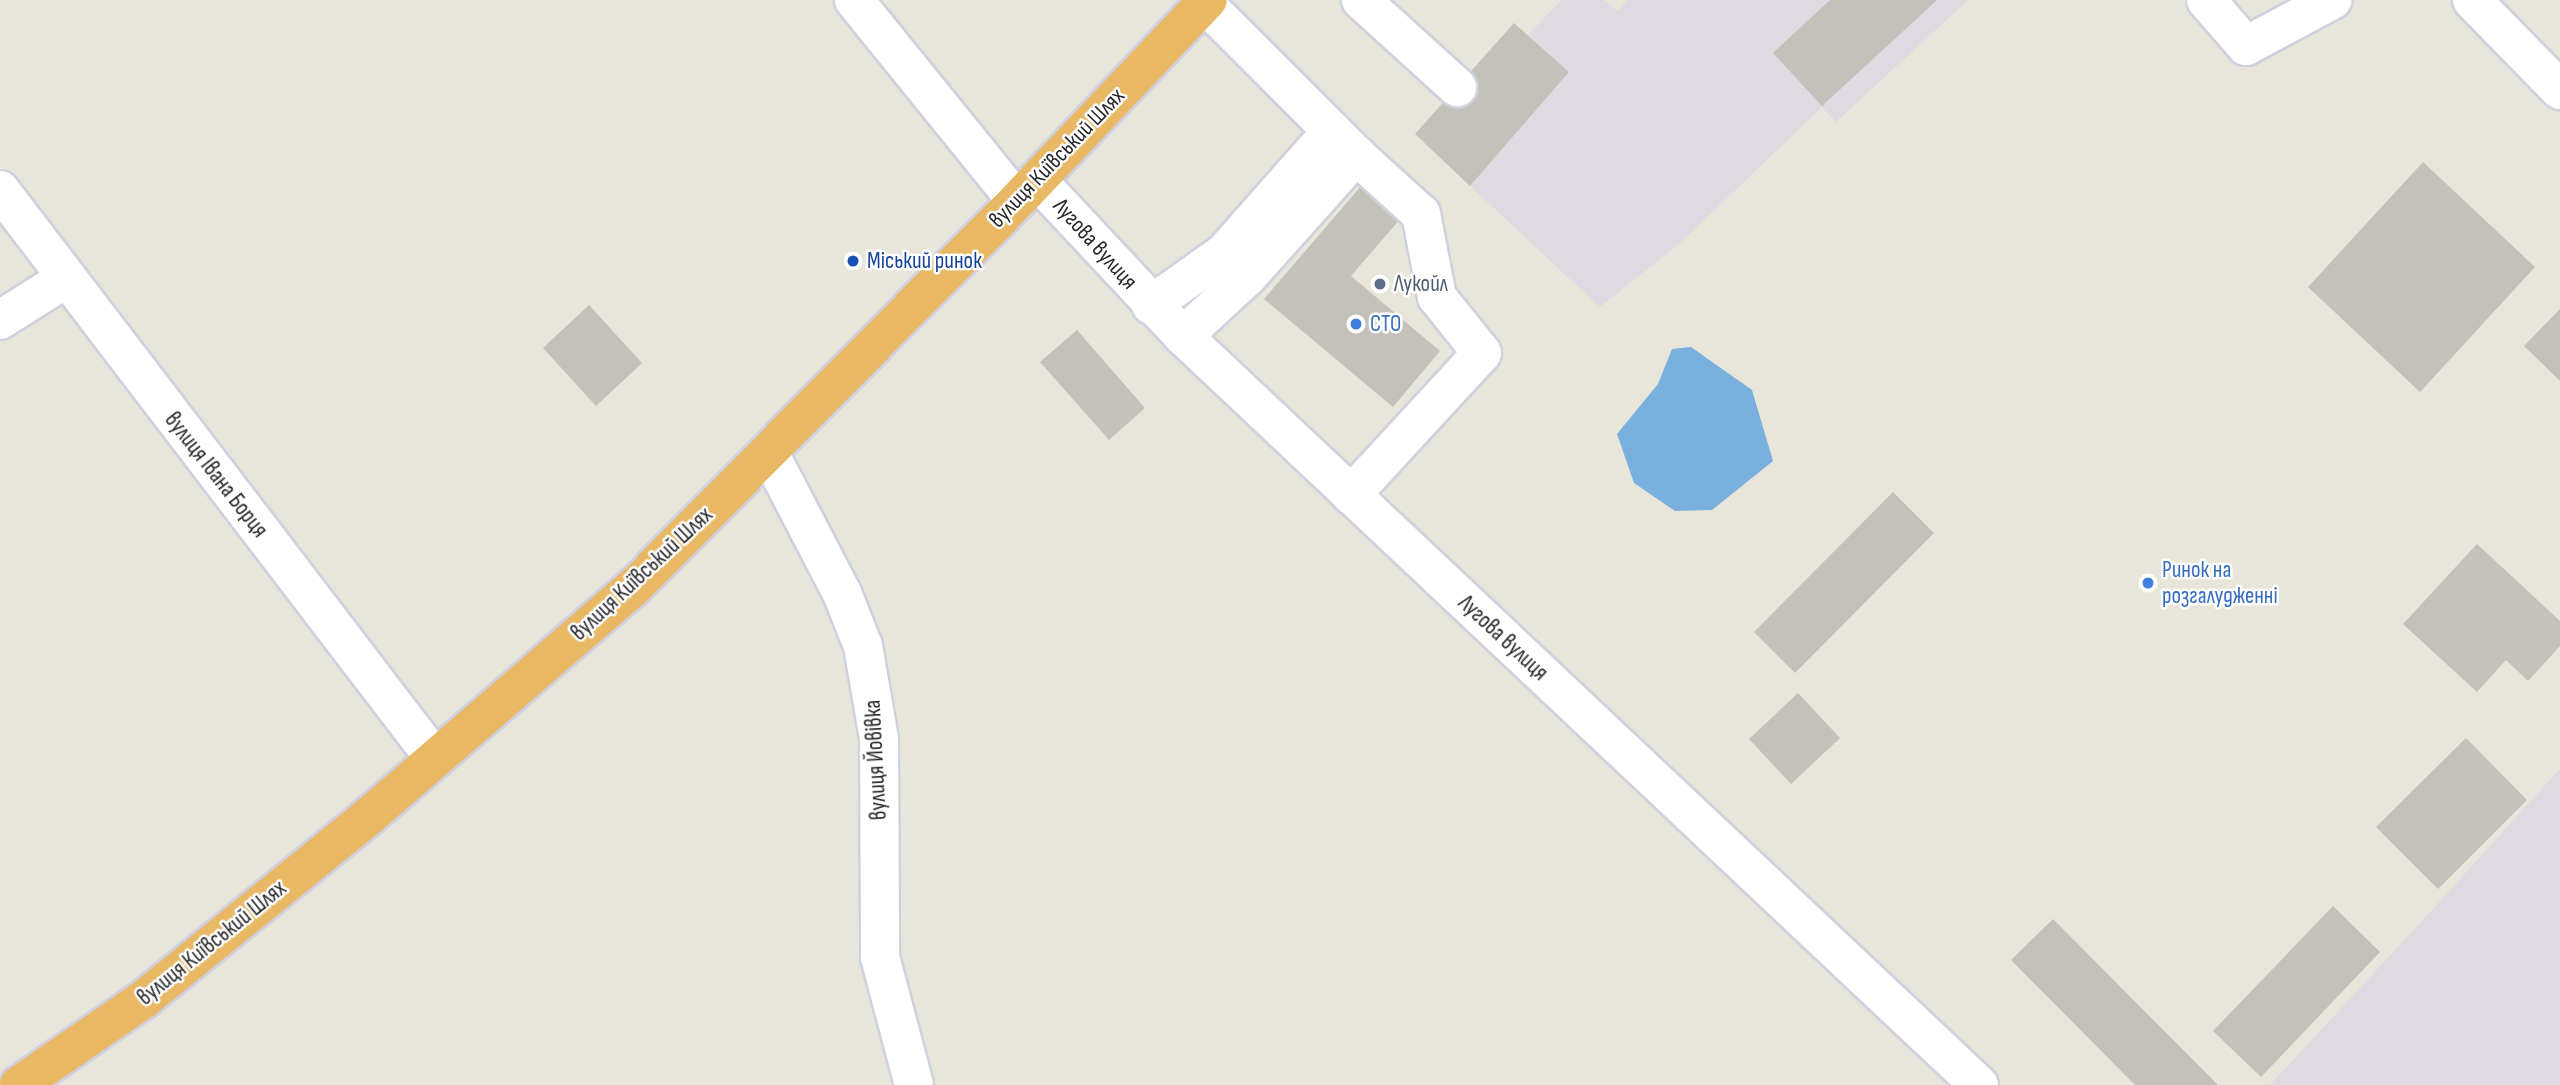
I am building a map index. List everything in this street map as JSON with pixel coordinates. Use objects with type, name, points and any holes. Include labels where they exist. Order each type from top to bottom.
[{"type":"highway","name":"вулиця Київський Шлях","points":[[19,1085],[144,999],[435,759],[636,585],[1027,190],[1207,2]]},
{"type":"street","name":"Лугова вулиця","points":[[854,0],[1027,190],[1979,1085]]},
{"type":"street","points":[[1361,0],[1458,87]]},
{"type":"street","points":[[2206,0],[2246,46],[2332,0]]},
{"type":"street","points":[[2472,0],[2560,90]]},
{"type":"street","points":[[1207,2],[1344,143],[1421,214],[1437,297],[1482,353],[1351,495]]},
{"type":"street","points":[[1151,305],[1224,253],[1344,143]]},
{"type":"street","points":[[1183,336],[1247,277],[1344,143]]},
{"type":"street","name":"вулиця Івана Борця","points":[[0,190],[65,279],[435,759]]},
{"type":"street","points":[[0,320],[65,279]]},
{"type":"street","name":"вулиця Йовівка","points":[[769,453],[842,593],[865,658],[879,738],[880,957],[914,1085]]},
{"type":"shaded area","points":[[1562,0],[1604,0],[1617,11],[1628,0],[1968,0],[1836,122],[1822,107],[1679,244],[1600,307],[1470,186],[1569,72],[1528,35]]},
{"type":"shaded area","points":[[2560,769],[2560,1085],[2270,1085],[2422,921]]},
{"type":"water","points":[[1691,347],[1752,390],[1773,461],[1712,510],[1675,511],[1634,483],[1617,434],[1658,384],[1672,349]]},
{"type":"building","points":[[1830,0],[1937,0],[1822,106],[1773,53]]},
{"type":"building","points":[[1514,23],[1569,72],[1470,186],[1415,134]]},
{"type":"building","points":[[2423,162],[2535,267],[2420,392],[2308,287]]},
{"type":"building","points":[[1361,186],[1400,219],[1351,276],[1440,351],[1393,407],[1264,299]]},
{"type":"building","points":[[589,305],[642,363],[596,406],[543,348]]},
{"type":"building","points":[[2560,309],[2560,381],[2524,346]]},
{"type":"building","points":[[1077,330],[1145,408],[1109,440],[1040,362]]},
{"type":"building","points":[[1893,492],[1934,533],[1795,673],[1754,632]]},
{"type":"building","points":[[2477,544],[2560,621],[2560,646],[2528,681],[2506,660],[2477,692],[2403,624]]},
{"type":"building","points":[[1798,693],[1840,738],[1791,784],[1749,739]]},
{"type":"building","points":[[2466,738],[2527,800],[2438,889],[2376,827]]},
{"type":"building","points":[[2333,906],[2380,952],[2261,1077],[2213,1031]]},
{"type":"building","points":[[2053,919],[2218,1085],[2135,1085],[2011,960]]},
{"type":"place","name":"Міський ринок","points":[[853,261]]},
{"type":"place","name":"Лукойл","points":[[1380,284]]},
{"type":"place","name":"СТО","points":[[1356,324]]},
{"type":"place","name":"Ринок на розгалудженні","points":[[2148,583]]}]
